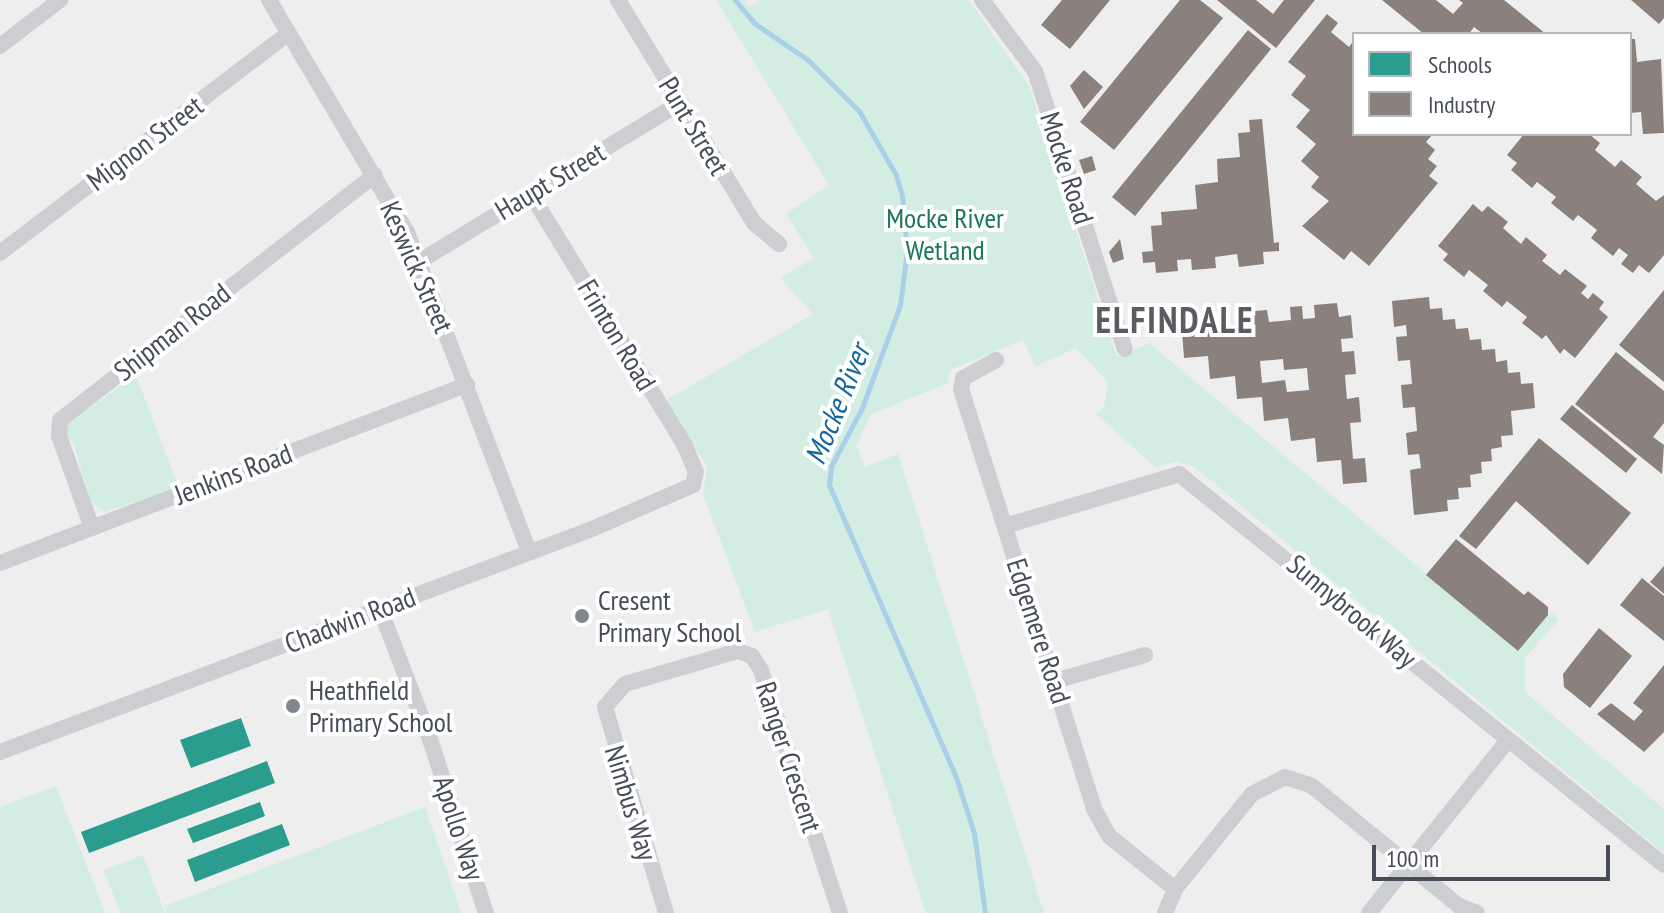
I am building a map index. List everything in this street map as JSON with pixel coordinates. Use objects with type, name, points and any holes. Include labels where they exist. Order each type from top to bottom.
[{"type":"street","points":[[0,46],[60,0]]},
{"type":"street","name":"Keswick Street","points":[[269,0],[375,175],[420,261],[529,551]]},
{"type":"street","name":"Punt Street","points":[[618,0],[754,223],[779,244]]},
{"type":"street","name":"Mocke Road","points":[[982,0],[1035,71],[1125,349]]},
{"type":"street","name":"Mignon Street","points":[[0,253],[289,33]]},
{"type":"street","name":"Haupt Street","points":[[420,261],[680,103]]},
{"type":"street","name":"Shipman Road","points":[[92,528],[59,436],[66,413],[375,175]]},
{"type":"street","name":"Frinton Road","points":[[530,193],[684,444],[695,480]]},
{"type":"street","name":"Edgemere Road","points":[[996,360],[973,370],[961,384],[1100,825],[1175,889]]},
{"type":"street","name":"Jenkins Road","points":[[0,563],[467,385]]},
{"type":"street","name":"Sunnybrook Way","points":[[1005,526],[1179,474],[1664,865]]},
{"type":"street","name":"Chadwin Road","points":[[0,752],[677,496],[695,480]]},
{"type":"street","name":"Apollo Way","points":[[380,609],[431,742],[486,913]]},
{"type":"street","name":"Ranger Crescent","points":[[611,694],[625,684],[729,651],[752,656],[761,670],[840,913]]},
{"type":"street","points":[[1055,681],[1145,655]]},
{"type":"street","name":"Nimbus Way","points":[[611,694],[605,707],[608,728],[666,913]]},
{"type":"street","points":[[1369,913],[1508,740]]},
{"type":"street","points":[[1165,913],[1175,889],[1252,794],[1285,777],[1312,786],[1459,906],[1477,913]]},
{"type":"green space","name":"Mocke River Wetland","points":[[716,0],[745,0],[749,7],[760,0],[969,0],[1029,86],[1117,357],[1149,343],[1518,650],[1551,612],[1559,619],[1525,658],[1525,692],[1664,809],[1664,853],[1194,467],[1176,462],[1155,467],[1096,414],[1104,407],[1108,382],[1076,348],[1035,367],[1023,340],[950,370],[948,383],[870,415],[857,446],[864,467],[898,454],[1044,913],[926,913],[828,609],[755,632],[703,494],[707,466],[665,401],[813,314],[780,278],[814,258],[786,214],[829,185]]},
{"type":"green space","points":[[136,375],[179,488],[105,512],[91,503],[72,439],[67,440],[67,423]]},
{"type":"green space","points":[[56,786],[105,913],[0,913],[0,807]]},
{"type":"green space","points":[[425,807],[461,913],[167,913],[165,906]]},
{"type":"green space","points":[[143,855],[165,913],[120,913],[104,870]]},
{"type":"building: Schools","points":[[241,718],[251,746],[191,768],[180,740]]},
{"type":"building: Schools","points":[[267,761],[275,783],[89,853],[81,832]]},
{"type":"building: Schools","points":[[260,802],[265,816],[193,843],[187,829]]},
{"type":"building: Schools","points":[[282,824],[290,845],[195,882],[187,860]]},
{"type":"building: Industry","points":[[1062,0],[1110,0],[1070,49],[1041,25]]},
{"type":"building: Industry","points":[[1180,0],[1200,0],[1223,18],[1114,150],[1080,122]]},
{"type":"building: Industry","points":[[1217,0],[1256,0],[1273,14],[1284,0],[1315,0],[1276,48]]},
{"type":"building: Industry","points":[[1382,0],[1436,0],[1453,14],[1463,3],[1459,0],[1504,0],[1544,32],[1480,32],[1474,27],[1470,32],[1422,32]]},
{"type":"building: Industry","points":[[1631,0],[1664,0],[1664,18],[1659,24]]},
{"type":"building: Industry","points":[[1327,14],[1338,23],[1331,32],[1349,47],[1352,43],[1352,136],[1431,136],[1426,142],[1435,150],[1428,159],[1437,166],[1429,176],[1438,183],[1369,266],[1351,251],[1344,260],[1302,226],[1329,201],[1311,187],[1319,177],[1301,161],[1316,144],[1296,127],[1310,110],[1291,95],[1306,76],[1288,62]]},
{"type":"building: Industry","points":[[1248,30],[1271,49],[1135,216],[1112,197]]},
{"type":"building: Industry","points":[[1632,39],[1635,39],[1637,62],[1661,59],[1664,133],[1643,134],[1641,112],[1632,113]]},
{"type":"building: Industry","points":[[1084,70],[1103,87],[1084,109],[1070,86]]},
{"type":"building: Industry","points":[[1262,119],[1274,243],[1279,242],[1279,251],[1263,252],[1264,264],[1239,267],[1237,254],[1215,257],[1216,268],[1192,270],[1191,259],[1177,260],[1178,271],[1156,273],[1155,262],[1143,263],[1142,252],[1153,251],[1151,226],[1162,225],[1161,212],[1197,209],[1195,185],[1218,182],[1217,159],[1240,157],[1238,133],[1250,132],[1249,120]]},
{"type":"building: Industry","points":[[1522,136],[1591,136],[1600,143],[1595,150],[1615,167],[1621,160],[1642,177],[1636,184],[1656,201],[1664,195],[1664,255],[1649,273],[1639,265],[1633,273],[1621,264],[1628,255],[1619,248],[1613,256],[1591,238],[1597,230],[1578,215],[1573,221],[1551,203],[1556,197],[1537,182],[1532,188],[1511,170],[1517,163],[1507,155]]},
{"type":"building: Industry","points":[[1092,156],[1096,170],[1084,174],[1079,160]]},
{"type":"building: Industry","points":[[1473,204],[1482,212],[1488,206],[1508,222],[1503,228],[1521,244],[1526,237],[1547,255],[1542,261],[1560,275],[1565,269],[1587,286],[1581,293],[1588,299],[1593,293],[1604,302],[1599,309],[1608,317],[1575,358],[1564,349],[1560,354],[1546,335],[1542,339],[1522,323],[1527,317],[1507,301],[1502,307],[1483,291],[1488,285],[1469,270],[1464,277],[1443,260],[1448,254],[1438,246]]},
{"type":"building: Industry","points":[[1120,239],[1124,259],[1113,263],[1109,252]]},
{"type":"building: Industry","points":[[1664,290],[1664,382],[1619,345]]},
{"type":"building: Industry","points":[[1429,297],[1430,309],[1442,308],[1443,320],[1455,319],[1456,329],[1468,328],[1470,340],[1481,339],[1482,350],[1495,349],[1496,362],[1507,360],[1508,373],[1520,372],[1521,384],[1533,383],[1535,408],[1511,411],[1513,435],[1501,436],[1502,447],[1491,449],[1492,461],[1481,462],[1482,473],[1470,475],[1471,487],[1458,488],[1459,499],[1447,500],[1448,511],[1414,515],[1410,470],[1421,468],[1419,454],[1408,455],[1406,433],[1417,431],[1415,407],[1403,408],[1401,385],[1412,384],[1410,360],[1398,361],[1396,337],[1407,336],[1406,325],[1394,327],[1392,301]]},
{"type":"building: Industry","points":[[1337,303],[1339,317],[1351,315],[1353,338],[1341,339],[1342,352],[1354,351],[1356,374],[1345,375],[1347,399],[1359,397],[1361,422],[1350,423],[1353,459],[1365,458],[1367,482],[1343,484],[1341,460],[1317,462],[1315,438],[1291,441],[1288,418],[1264,421],[1262,397],[1237,399],[1235,376],[1210,379],[1208,356],[1184,358],[1181,318],[1209,316],[1210,327],[1243,324],[1242,312],[1267,310],[1269,322],[1291,320],[1290,307],[1302,306],[1303,319],[1315,318],[1314,305]],"holes":[[[1283,359],[1284,370],[1307,368],[1309,390],[1287,392],[1285,380],[1262,383],[1260,361]]]},
{"type":"building: Industry","points":[[1616,352],[1664,391],[1664,423],[1653,437],[1664,445],[1662,474],[1575,404]]},
{"type":"building: Industry","points":[[1572,405],[1637,459],[1626,473],[1560,419]]},
{"type":"building: Industry","points":[[1539,438],[1631,513],[1588,565],[1516,501],[1476,549],[1459,536]]},
{"type":"building: Industry","points":[[1456,539],[1524,595],[1528,591],[1548,607],[1548,615],[1518,651],[1426,575]]},
{"type":"building: Industry","points":[[1664,566],[1664,594],[1650,582]]},
{"type":"building: Industry","points":[[1642,578],[1664,596],[1664,641],[1620,605]]},
{"type":"building: Industry","points":[[1599,628],[1632,656],[1590,708],[1564,687],[1563,674]]},
{"type":"building: Industry","points":[[1664,665],[1664,732],[1644,752],[1597,714],[1611,703],[1634,721],[1643,711],[1633,703]]},
{"type":"waterway","name":"Mocke River","points":[[735,0],[754,23],[808,60],[859,111],[896,175],[902,196],[907,250],[900,305],[862,408],[831,466],[829,485],[956,777],[974,833],[985,913]]},
{"type":"place","name":"Cresent Primary School","points":[[582,616]]},
{"type":"place","name":"Heathfield Primary School","points":[[293,706]]},
{"type":"district","name":"ELFINDALE","points":[[1175,320]]}]
